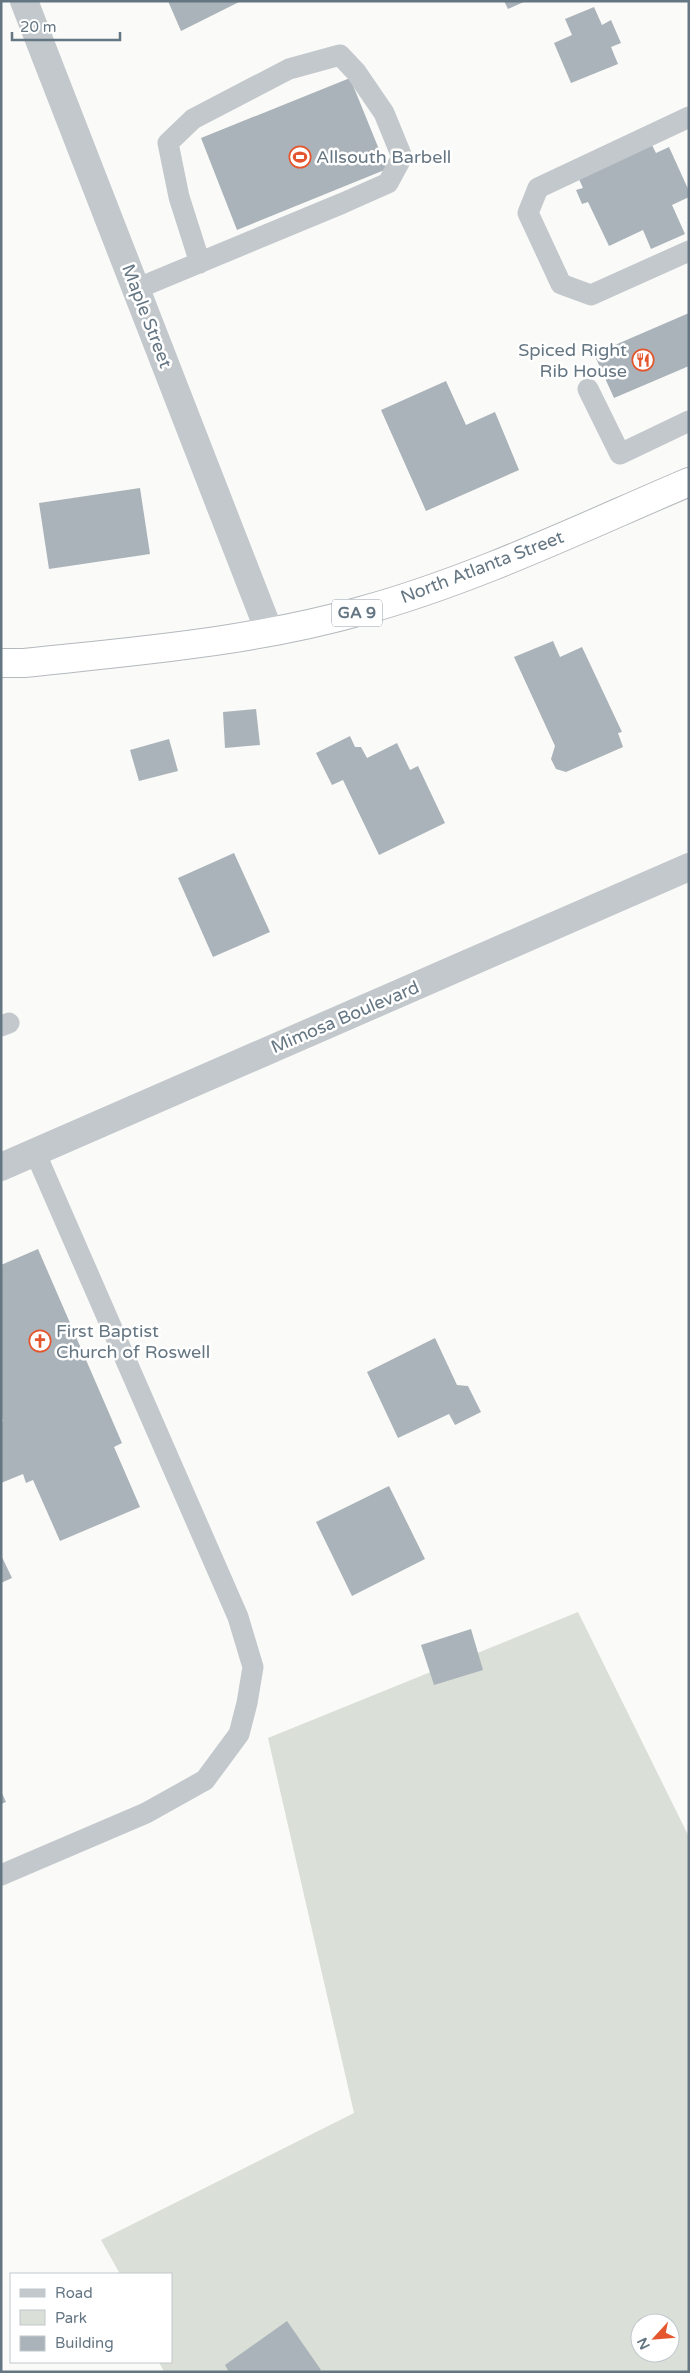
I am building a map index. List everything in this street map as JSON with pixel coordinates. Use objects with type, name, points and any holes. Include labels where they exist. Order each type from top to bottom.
[{"type":"highway","name":"North Atlanta Street","points":[[1,663],[24,663],[193,646],[360,612],[439,587],[515,558],[689,482]]},
{"type":"street","name":"Maple Street","points":[[24,1],[269,631]]},
{"type":"street","name":"Mimosa Boulevard","points":[[1,1167],[689,867]]},
{"type":"lane","points":[[136,289],[388,183],[402,157],[384,113],[356,72],[340,55],[289,69],[193,119],[168,143],[179,197],[200,262]]},
{"type":"lane","points":[[689,118],[538,188],[528,213],[561,284],[591,295],[689,251]]},
{"type":"lane","points":[[588,389],[620,454],[689,421]]},
{"type":"lane","points":[[1,1875],[146,1813],[205,1780],[239,1734],[253,1666],[238,1617],[35,1152]]},
{"type":"green space","points":[[578,1612],[689,1837],[689,2372],[164,2372],[160,2363],[172,2363],[172,2273],[119,2273],[101,2240],[354,2113],[268,1738]]},
{"type":"building","points":[[168,1],[241,1],[181,31]]},
{"type":"building","points":[[504,1],[526,1],[508,9]]},
{"type":"building","points":[[594,7],[602,25],[611,20],[621,43],[611,47],[618,64],[571,83],[554,43],[572,35],[565,19]]},
{"type":"building","points":[[350,78],[387,169],[237,230],[201,138]]},
{"type":"building","points":[[651,143],[656,153],[669,147],[689,191],[689,197],[672,205],[685,234],[651,249],[643,230],[609,246],[588,202],[582,204],[576,190],[583,188],[578,177]]},
{"type":"building","name":"Spiced Right Rib House","points":[[689,313],[689,366],[614,398],[594,354]]},
{"type":"building","points":[[446,381],[466,425],[495,412],[519,470],[426,511],[381,410]]},
{"type":"building","points":[[140,488],[150,554],[49,569],[39,503]]},
{"type":"building","points":[[553,641],[560,657],[582,647],[622,732],[618,733],[623,747],[566,772],[556,769],[551,759],[555,746],[514,657]]},
{"type":"building","points":[[256,709],[260,745],[225,748],[223,712]]},
{"type":"building","points":[[350,736],[355,747],[361,747],[367,758],[397,743],[410,770],[418,766],[445,823],[379,855],[343,780],[332,785],[316,753]]},
{"type":"building","points":[[169,739],[178,771],[139,781],[130,750]]},
{"type":"building","points":[[234,853],[270,932],[213,957],[178,878]]},
{"type":"building","name":"First Baptist Church of Roswell","points":[[38,1249],[122,1443],[114,1447],[140,1507],[60,1541],[33,1480],[26,1483],[23,1474],[1,1483],[1,1422],[3,1421],[1,1417],[1,1265]]},
{"type":"building","points":[[435,1338],[457,1385],[468,1386],[481,1412],[455,1425],[449,1414],[398,1438],[367,1372]]},
{"type":"building","points":[[389,1486],[425,1559],[352,1596],[316,1522]]},
{"type":"building","points":[[1,1555],[12,1578],[1,1583]]},
{"type":"building","points":[[471,1629],[483,1670],[434,1685],[421,1645]]},
{"type":"building","points":[[1,1791],[6,1802],[1,1804]]},
{"type":"building","points":[[287,2321],[321,2370],[318,2372],[229,2372],[225,2365]]},
{"type":"place","name":"Allsouth Barbell","points":[[300,157]]},
{"type":"place","name":"Spiced Right Rib House","points":[[643,360]]},
{"type":"place","name":"First Baptist Church of Roswell","points":[[40,1341]]}]
